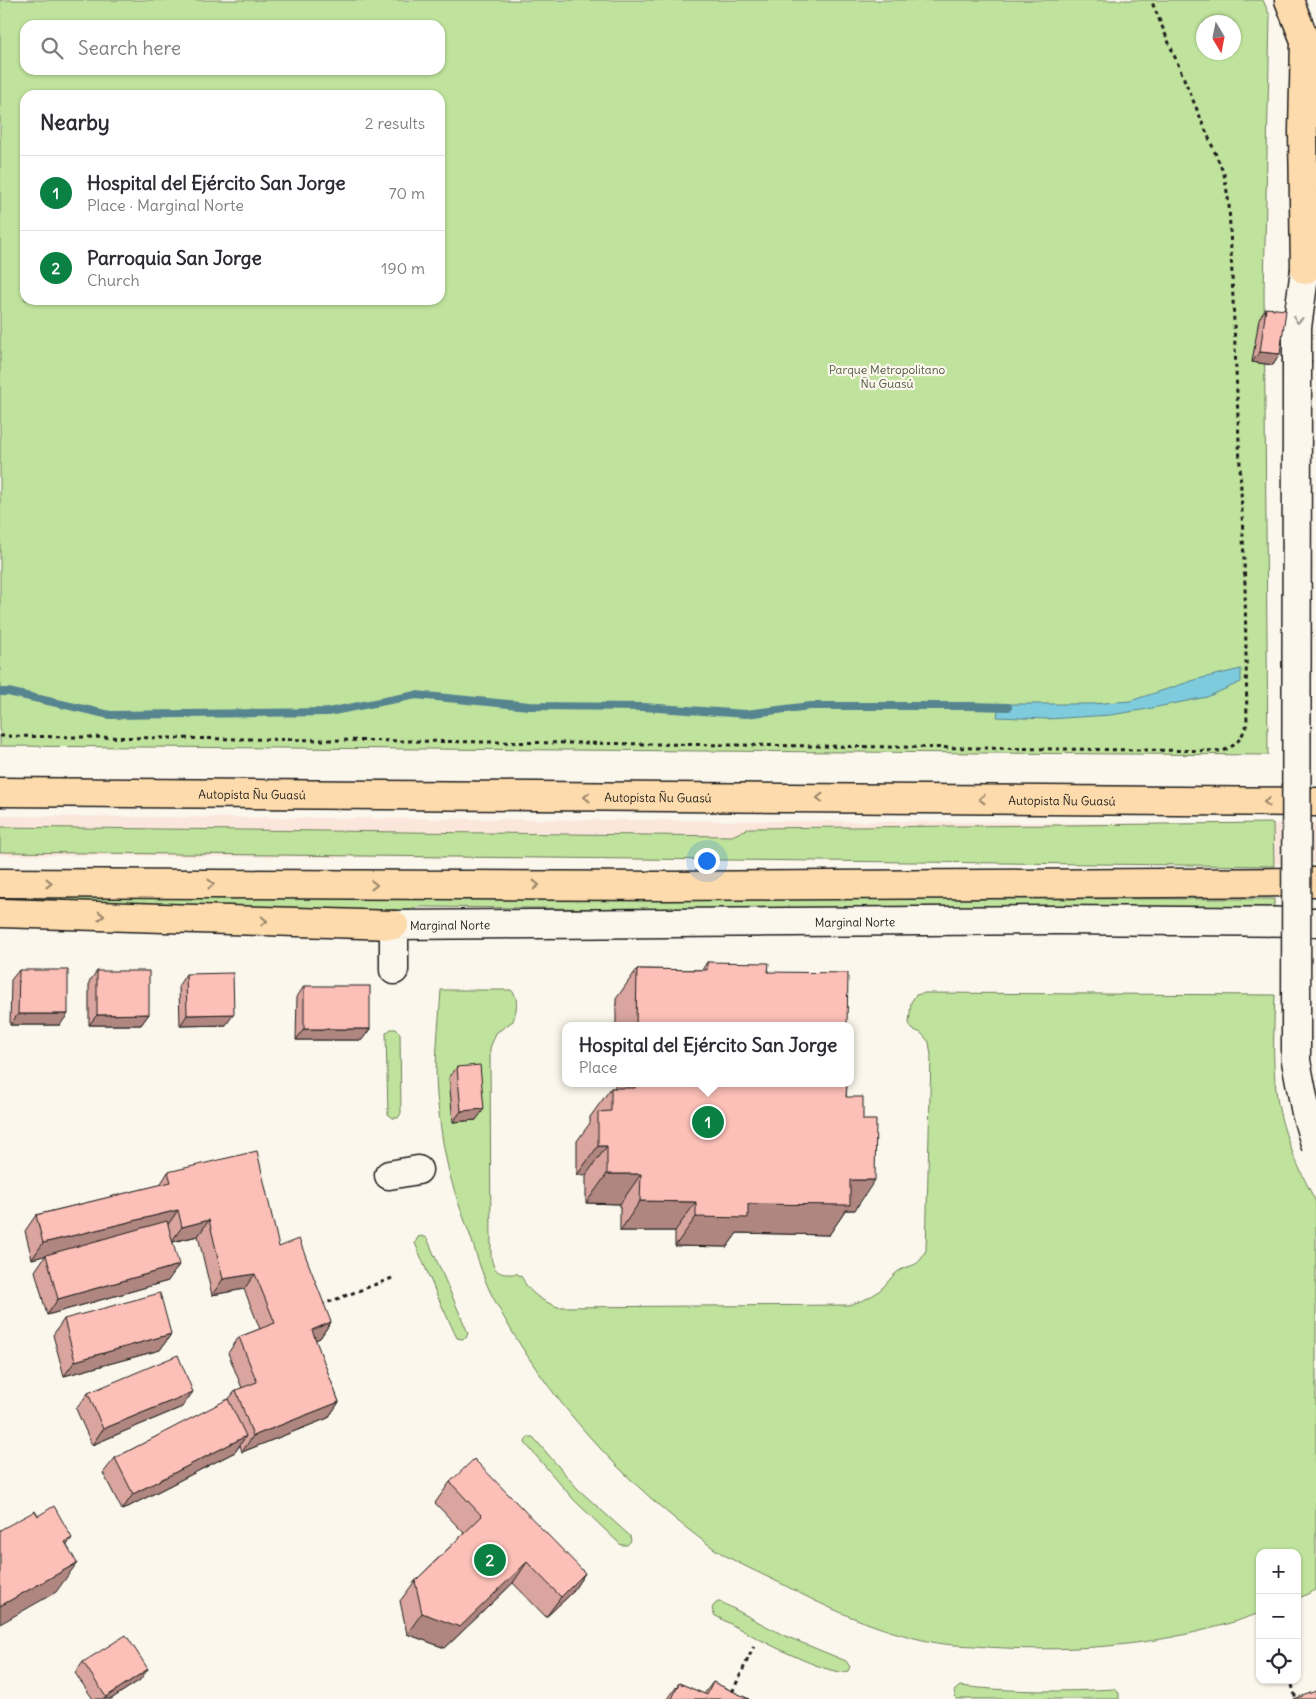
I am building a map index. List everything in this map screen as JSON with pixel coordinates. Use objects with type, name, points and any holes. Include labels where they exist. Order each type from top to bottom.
[{"type":"main road","points":[[1289,0],[1316,69]]},
{"type":"main road","points":[[1305,40],[1303,130],[1310,264]]},
{"type":"main road","name":"Autopista Ñu Guasú","points":[[0,792],[1316,802]]},
{"type":"main road","points":[[0,882],[666,886],[1316,882]]},
{"type":"main road","points":[[0,914],[394,925]]},
{"type":"street","points":[[1310,264],[1297,327],[1307,351],[1296,1061],[1306,1113],[1316,1147]]},
{"type":"street","name":"Marginal Norte","points":[[394,925],[1058,920],[1316,922]]},
{"type":"street","points":[[394,925],[394,970]]},
{"type":"street","points":[[389,1175],[418,1170]]},
{"type":"path","points":[[0,736],[1223,751],[1234,746],[1242,738],[1247,724],[1245,584],[1229,204],[1224,174],[1151,0]]},
{"type":"path","points":[[319,1306],[395,1277]]},
{"type":"path","points":[[729,1699],[754,1646]]},
{"type":"path","points":[[1292,1685],[1296,1699]]},
{"type":"shaded area","points":[[0,816],[1316,823],[1316,863],[0,855]]},
{"type":"green space","name":"Parque Metropolitano Ñu Guasú","points":[[0,0],[1263,0],[1270,16],[1264,290],[1268,755],[0,746]]},
{"type":"green space","points":[[1273,823],[1274,866],[0,852],[0,827],[732,836],[749,828]]},
{"type":"green space","points":[[7,896],[1274,899],[1274,915],[420,907],[390,914],[5,901]]},
{"type":"green space","points":[[441,990],[511,990],[514,993],[516,1009],[513,1021],[496,1033],[490,1048],[491,1256],[495,1268],[499,1272],[518,1274],[529,1289],[545,1301],[558,1307],[848,1305],[873,1295],[896,1273],[916,1264],[923,1257],[926,1250],[931,1056],[929,1042],[921,1033],[912,1029],[909,1023],[911,1002],[916,995],[924,993],[1275,995],[1274,1054],[1278,1105],[1291,1148],[1316,1202],[1316,1590],[1301,1597],[1301,1549],[1256,1549],[1256,1614],[1227,1624],[1159,1639],[1090,1647],[1021,1649],[953,1645],[893,1632],[856,1619],[738,1563],[713,1548],[649,1496],[590,1437],[563,1405],[515,1337],[491,1294],[447,1164],[438,1106],[436,1056]]},
{"type":"green space","points":[[391,1029],[396,1029],[400,1033],[401,1113],[398,1118],[393,1118],[388,1114],[386,1033]]},
{"type":"green space","points":[[418,1237],[427,1238],[468,1333],[466,1338],[457,1338],[436,1293],[415,1243]]},
{"type":"green space","points":[[528,1437],[533,1437],[578,1489],[630,1536],[631,1541],[627,1545],[621,1545],[574,1500],[525,1443]]},
{"type":"green space","points":[[718,1602],[783,1635],[846,1661],[850,1667],[848,1671],[838,1672],[823,1668],[741,1630],[714,1615],[712,1608]]},
{"type":"green space","points":[[960,1686],[1037,1691],[1114,1689],[1119,1693],[1119,1699],[956,1699],[954,1691]]},
{"type":"water","points":[[1241,669],[1241,682],[1207,697],[1142,710],[1110,715],[1047,719],[997,717],[999,704],[1092,704],[1130,701],[1198,679]]},
{"type":"building","points":[[1266,308],[1286,310],[1280,354],[1260,352]]},
{"type":"building","points":[[707,962],[769,963],[768,972],[848,973],[847,1022],[636,1022],[637,969],[707,970]]},
{"type":"building","points":[[19,970],[68,970],[68,1014],[18,1014]]},
{"type":"building","points":[[97,971],[149,971],[149,1014],[97,1015]]},
{"type":"building","points":[[233,973],[234,1014],[187,1015],[186,974]]},
{"type":"building","points":[[304,986],[370,986],[370,1029],[304,1029]]},
{"type":"building","points":[[480,1065],[484,1109],[461,1111],[457,1067]]},
{"type":"building","points":[[847,1087],[846,1097],[863,1097],[863,1120],[876,1120],[875,1180],[850,1180],[850,1205],[748,1204],[748,1218],[696,1217],[696,1202],[640,1201],[641,1174],[607,1174],[607,1146],[598,1146],[598,1112],[611,1111],[611,1088]]},
{"type":"building","points":[[257,1151],[279,1247],[299,1239],[331,1322],[312,1330],[339,1402],[253,1436],[236,1390],[257,1382],[239,1337],[275,1323],[255,1274],[223,1279],[209,1220],[182,1227],[178,1210],[43,1243],[36,1215],[171,1182],[168,1172]]},
{"type":"building","points":[[167,1221],[179,1265],[58,1299],[46,1255]]},
{"type":"building","points":[[160,1293],[171,1334],[75,1361],[64,1319]]},
{"type":"building","points":[[178,1355],[193,1392],[103,1429],[88,1393]]},
{"type":"building","points":[[228,1399],[246,1436],[133,1494],[115,1458]]},
{"type":"building","points":[[474,1459],[585,1573],[561,1597],[527,1562],[460,1627],[422,1613],[415,1581],[482,1516],[450,1482]]},
{"type":"building","points":[[54,1506],[72,1538],[65,1542],[77,1563],[0,1606],[0,1530],[35,1511],[38,1516]]},
{"type":"building","points":[[126,1635],[148,1669],[106,1697],[83,1662]]},
{"type":"building","points":[[713,1682],[749,1699],[672,1699],[679,1683],[707,1695]]},
{"type":"building","points":[[1316,1691],[1316,1699],[1294,1699]]},
{"type":"waterway","points":[[0,692],[8,692],[110,715],[328,712],[416,695],[529,706],[644,707],[746,714],[810,706],[1008,707]]},
{"type":"place","name":"Hospital del Ejército San Jorge","points":[[708,1122]]},
{"type":"place","name":"Parroquia San Jorge","points":[[490,1560]]}]
